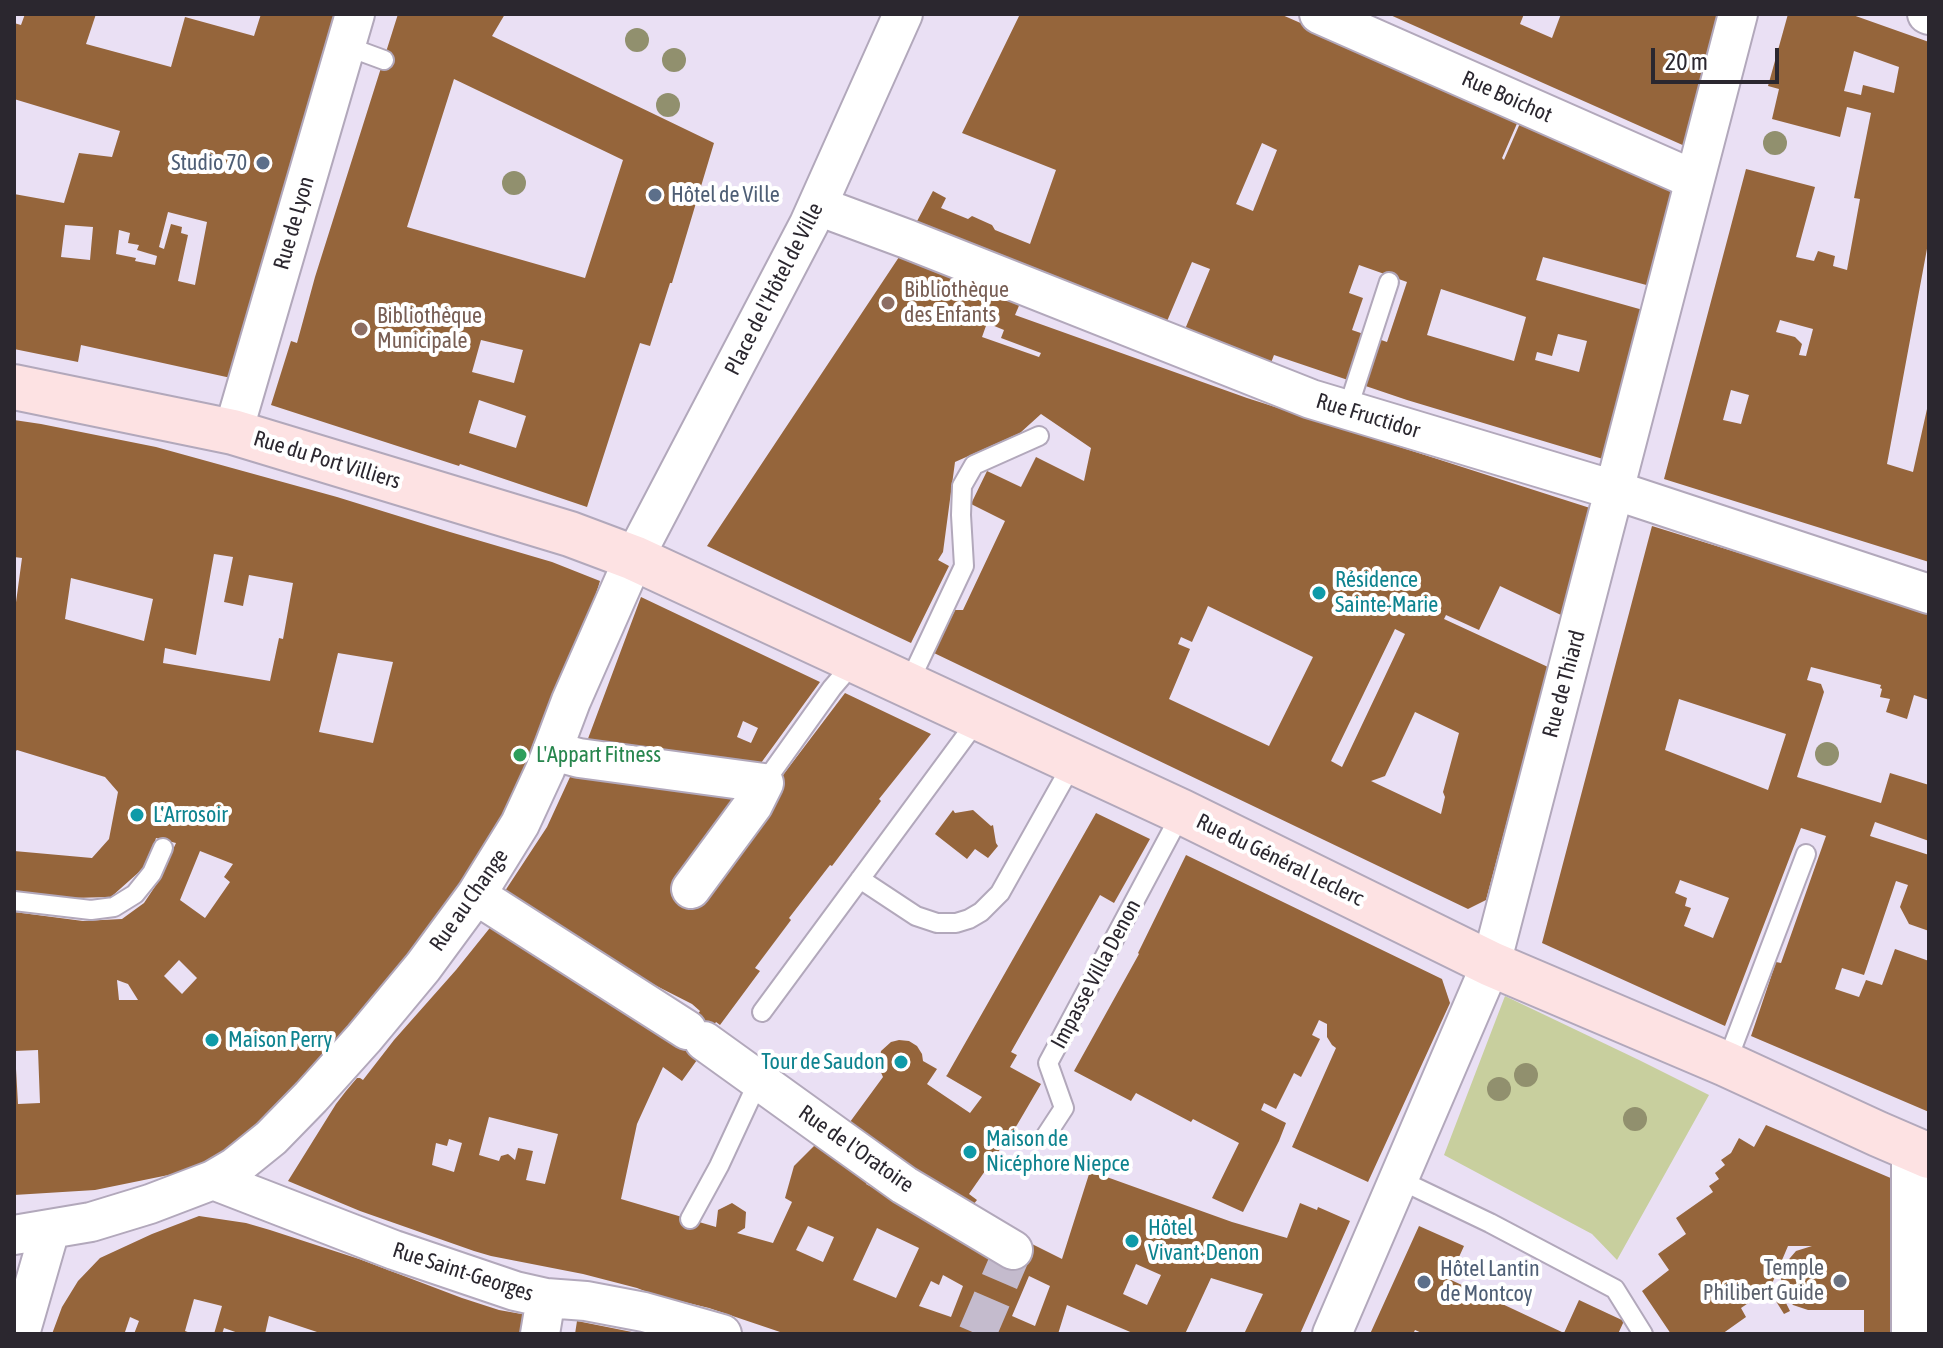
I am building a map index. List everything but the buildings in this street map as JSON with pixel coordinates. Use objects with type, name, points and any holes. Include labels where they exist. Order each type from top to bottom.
[{"type":"main road","name":"Rue du Port Villiers","points":[[14,387],[233,432],[570,534],[634,558]]},
{"type":"main road","name":"Rue du Général Leclerc","points":[[634,558],[1182,812],[1491,964],[1726,1064],[1920,1152]]},
{"type":"street","name":"Place de l'Hôtel de Ville","points":[[634,558],[818,206],[903,14]]},
{"type":"street","name":"Rue Boichot","points":[[1319,14],[1694,182]]},
{"type":"street","name":"Rue de Thiard","points":[[1332,1334],[1491,964],[1738,14]]},
{"type":"street","name":"Rue de Lyon","points":[[233,432],[350,30]]},
{"type":"street","name":"Rue Fructidor","points":[[818,206],[1311,399],[1614,490],[1929,594]]},
{"type":"street","name":"Rue au Change","points":[[32,1232],[91,1222],[213,1180],[271,1138],[311,1097],[423,967],[476,895],[520,824],[634,558]]},
{"type":"street","points":[[553,751],[579,758],[764,783],[753,805],[691,889]]},
{"type":"street","name":"Rue de l'Oratoire","points":[[476,895],[763,1082],[904,1185],[1013,1250]]},
{"type":"street","points":[[1911,1334],[1920,1152]]},
{"type":"street","name":"Rue Saint-Georges","points":[[213,1180],[394,1250],[515,1291],[543,1316],[586,1301],[644,1312],[722,1334]]},
{"type":"street","points":[[20,1334],[32,1232]]},
{"type":"lane","points":[[350,30],[384,60]]},
{"type":"lane","points":[[1347,411],[1389,282]]},
{"type":"lane","points":[[908,685],[964,566],[962,486],[974,465],[1039,436]]},
{"type":"lane","points":[[764,783],[832,688],[856,660]]},
{"type":"lane","points":[[762,1012],[979,718]]},
{"type":"lane","points":[[860,879],[916,916],[937,923],[969,919],[1000,893],[1074,761]]},
{"type":"lane","name":"Impasse Villa Denon","points":[[1045,1137],[1064,1108],[1048,1063],[1182,812]]},
{"type":"lane","points":[[14,901],[91,910],[114,907],[135,894],[152,873],[163,848]]},
{"type":"lane","points":[[1726,1064],[1806,854]]},
{"type":"lane","points":[[690,1219],[751,1097],[763,1082]]},
{"type":"lane","points":[[1398,1179],[1615,1289],[1643,1334]]},
{"type":"green space","points":[[1505,996],[1709,1095],[1617,1260],[1592,1234],[1444,1155]]},
{"type":"tunnel","points":[[977,1334],[1013,1250]]},
{"type":"place","name":"Studio 70","points":[[263,163]]},
{"type":"place","name":"Hôtel de Ville","points":[[655,195]]},
{"type":"place","name":"Bibliothèque des Enfants","points":[[888,303]]},
{"type":"place","name":"Bibliothèque Municipale","points":[[361,329]]},
{"type":"place","name":"Résidence Sainte-Marie","points":[[1319,593]]},
{"type":"place","name":"L'Appart Fitness","points":[[520,755]]},
{"type":"place","name":"L'Arrosoir","points":[[137,815]]},
{"type":"place","name":"Maison Perry","points":[[212,1040]]},
{"type":"place","name":"Tour de Saudon","points":[[901,1062]]},
{"type":"place","name":"Maison de Nicéphore Niepce","points":[[970,1152]]},
{"type":"place","name":"Hôtel Vivant-Denon","points":[[1132,1241]]},
{"type":"place","name":"Temple Philibert Guide","points":[[1840,1281]]},
{"type":"place","name":"Hôtel Lantin de Montcoy","points":[[1424,1282]]}]
